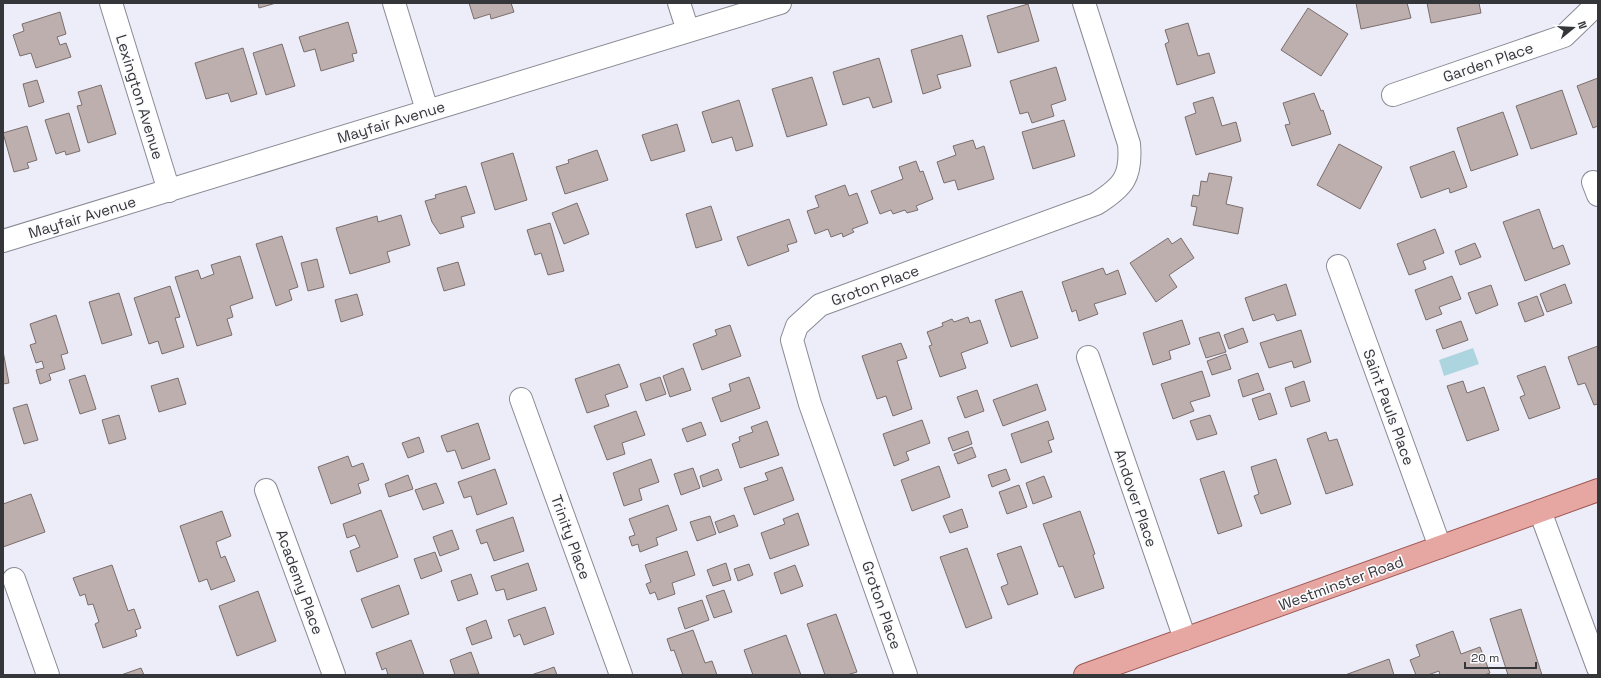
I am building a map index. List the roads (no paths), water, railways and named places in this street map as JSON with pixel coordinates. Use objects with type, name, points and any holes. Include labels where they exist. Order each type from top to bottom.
[{"type":"main road","name":"Westminster Road","points":[[1085,675],[1598,490]]},
{"type":"street","name":"Lexington Avenue","points":[[111,3],[169,191]]},
{"type":"street","points":[[394,3],[427,110]]},
{"type":"street","points":[[679,3],[688,31]]},
{"type":"street","name":"Mayfair Avenue","points":[[3,242],[427,110],[780,3]]},
{"type":"street","name":"Groton Place","points":[[906,675],[810,404],[792,340],[797,326],[820,305],[1096,204],[1110,195],[1124,180],[1131,162],[1129,144],[1084,3]]},
{"type":"street","name":"Garden Place","points":[[1393,95],[1564,36],[1592,9],[1595,3]]},
{"type":"street","name":"Saint Pauls Place","points":[[1338,266],[1440,547]]},
{"type":"street","name":"Andover Place","points":[[1088,357],[1185,639]]},
{"type":"street","name":"Trinity Place","points":[[521,399],[621,675]]},
{"type":"street","name":"Academy Place","points":[[266,490],[334,675]]},
{"type":"street","points":[[1540,511],[1598,668]]},
{"type":"street","points":[[14,579],[48,675]]},
{"type":"water","points":[[1473,348],[1479,364],[1444,376],[1439,360]]}]
